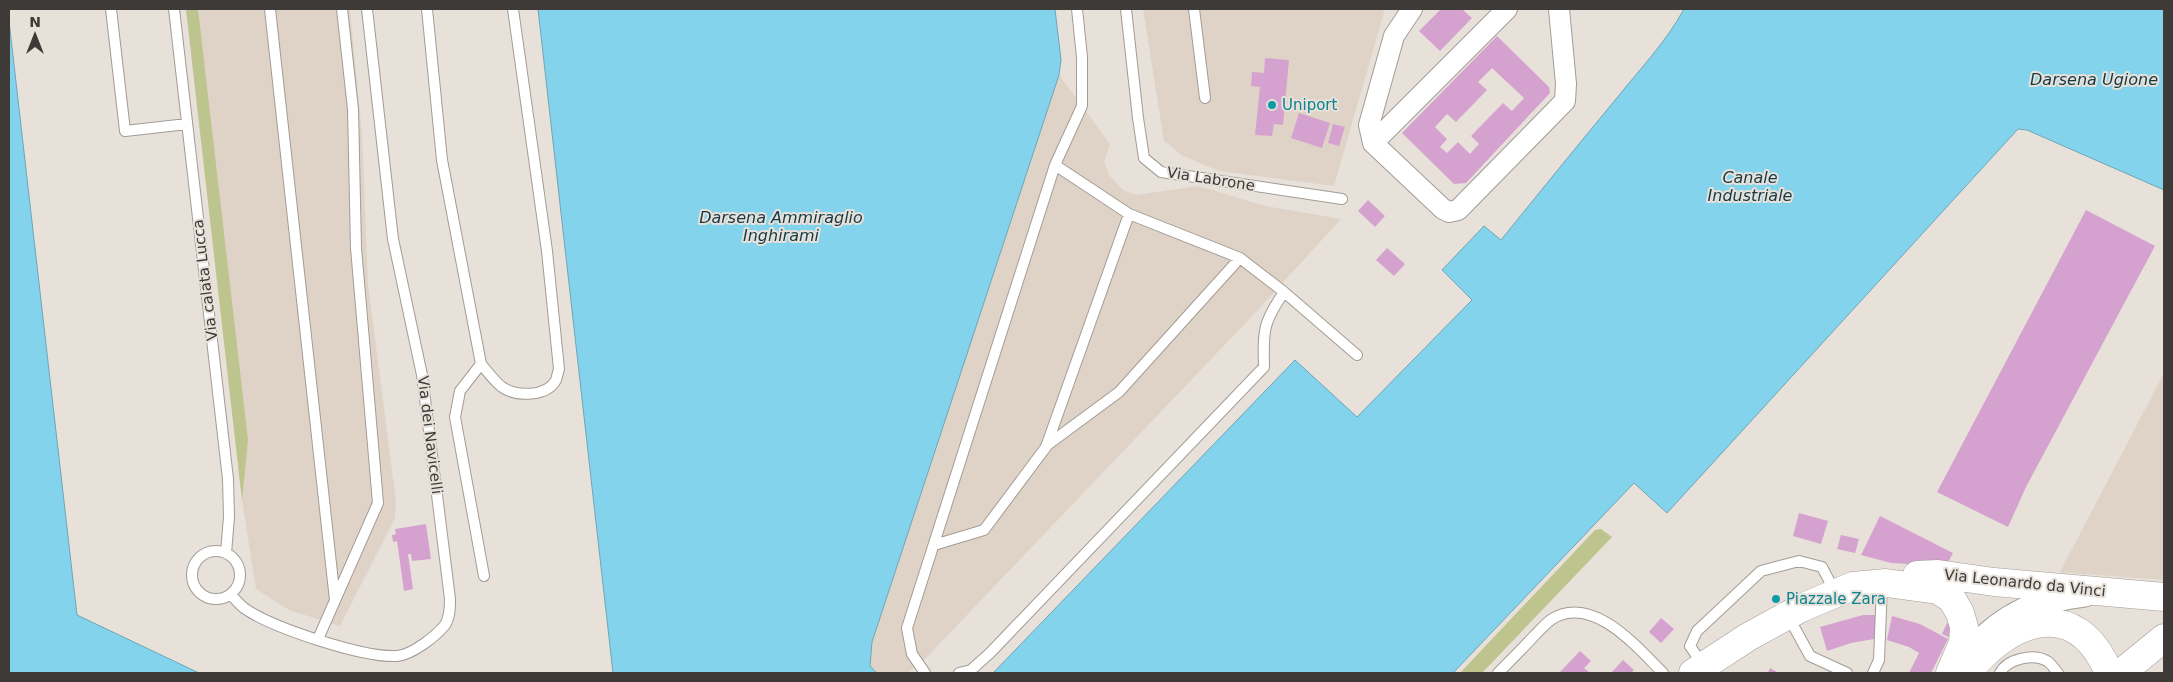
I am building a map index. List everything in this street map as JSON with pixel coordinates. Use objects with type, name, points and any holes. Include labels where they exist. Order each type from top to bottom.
[{"type":"main road","name":"Via Leonardo da Vinci","points":[[1884,583],[1908,576],[1938,574],[1994,582],[2164,597]]},
{"type":"main road","points":[[1699,669],[1748,637],[1835,593],[1854,586],[1884,583],[1938,590],[1952,599],[1960,614],[1964,628],[1963,643],[1950,673]]},
{"type":"main road","points":[[1967,673],[2001,639],[2027,625],[2044,623],[2070,628],[2083,635],[2097,650],[2109,673]]},
{"type":"main road","points":[[2120,673],[2149,654]]},
{"type":"street","points":[[1412,9],[1394,36],[1369,124],[1373,143],[1443,209],[1449,212],[1458,210],[1565,100],[1566,84],[1559,9]]},
{"type":"street","points":[[1373,143],[1507,9]]},
{"type":"street","points":[[1960,673],[1970,654],[1979,643],[2000,624],[2024,610],[2067,597],[2115,592]]},
{"type":"lane","points":[[111,9],[125,131],[187,124]]},
{"type":"lane","name":"Via calata Lucca","points":[[174,9],[228,479],[229,517],[226,552]]},
{"type":"lane","points":[[270,9],[335,601]]},
{"type":"lane","points":[[318,639],[378,503],[356,248],[353,109],[342,9]]},
{"type":"lane","name":"Via dei Navicelli","points":[[230,595],[244,608],[271,622],[360,652],[382,656],[400,656],[423,645],[445,624],[450,612],[450,599],[422,375],[393,239],[367,9]]},
{"type":"lane","points":[[427,9],[442,160],[480,364],[502,387],[515,393],[532,393],[547,389],[555,381],[559,369],[547,251],[513,9]]},
{"type":"lane","points":[[925,673],[912,654],[907,628],[1055,165],[1082,106],[1082,57],[1076,9]]},
{"type":"lane","name":"Via Labrone","points":[[1126,9],[1144,158],[1161,172],[1342,199]]},
{"type":"lane","points":[[1194,9],[1205,98]]},
{"type":"lane","points":[[1055,165],[1129,214],[1240,258],[1284,292],[1357,355]]},
{"type":"lane","points":[[1046,447],[1129,214]]},
{"type":"lane","points":[[934,545],[984,530],[1046,447],[1119,392],[1240,258]]},
{"type":"lane","points":[[959,673],[971,670],[990,654],[1264,367],[1263,332],[1271,311],[1284,292]]},
{"type":"lane","points":[[480,364],[460,391],[455,417],[484,576]]},
{"type":"lane","points":[[210,551],[226,552],[237,562],[240,573],[238,585],[230,595],[220,599],[208,598],[200,593],[194,585],[191,576],[194,564],[200,556],[210,551]]},
{"type":"lane","points":[[1699,669],[1690,646],[1697,631],[1761,571],[1799,561],[1822,567],[1835,593]]},
{"type":"lane","points":[[1873,673],[1879,660],[1884,583]]},
{"type":"lane","points":[[1498,673],[1551,619],[1565,614],[1587,613],[1600,618],[1634,644],[1663,673]]},
{"type":"lane","points":[[1787,616],[1810,656],[1847,673]]},
{"type":"lane","points":[[2000,673],[2002,668],[2012,662],[2028,658],[2047,661],[2058,673]]},
{"type":"shaded area","points":[[186,9],[350,9],[362,134],[368,284],[396,502],[395,518],[340,626],[289,610],[256,589],[242,500]]},
{"type":"shaded area","points":[[1143,9],[1385,9],[1334,186],[1219,171],[1183,156],[1164,141]]},
{"type":"shaded area","points":[[1059,75],[1110,144],[1104,162],[1109,175],[1123,190],[1136,195],[1199,186],[1265,206],[1341,219],[1257,311],[926,658],[907,673],[877,673],[870,666],[872,642]]},
{"type":"shaded area","points":[[2164,373],[2164,580],[2060,572]]},
{"type":"green space","points":[[186,9],[198,9],[248,440],[242,500]]},
{"type":"green space","points":[[1601,529],[1612,537],[1482,673],[1460,673],[1595,530]]},
{"type":"water","name":"Darsena Ammiraglio Inghirami","points":[[538,9],[1055,9],[1061,60],[1059,75],[872,642],[870,666],[877,673],[613,673]]},
{"type":"water","name":"Canale Industriale","points":[[1684,9],[2164,9],[2164,190],[2027,130],[2018,129],[1667,513],[1634,483],[1453,673],[993,673],[1295,360],[1357,417],[1472,300],[1442,270],[1484,226],[1501,240],[1652,55]]},
{"type":"water","points":[[9,21],[77,615],[199,673],[9,673]]},
{"type":"building","points":[[1441,9],[1462,9],[1472,18],[1440,51],[1419,31]]},
{"type":"building","points":[[1497,36],[1549,87],[1550,93],[1466,183],[1454,184],[1402,133]],"holes":[[[1492,68],[1524,98],[1512,111],[1503,103],[1471,136],[1479,144],[1470,154],[1458,142],[1447,153],[1440,147],[1447,139],[1435,127],[1447,114],[1456,122],[1487,90],[1478,82]]]},
{"type":"building","name":"Uniport","points":[[1265,58],[1289,60],[1283,125],[1274,124],[1272,136],[1255,135],[1260,87],[1251,86],[1252,72],[1264,73]]},
{"type":"building","points":[[1299,113],[1330,123],[1322,148],[1291,138]]},
{"type":"building","points":[[1333,124],[1345,127],[1339,146],[1328,143]]},
{"type":"building","points":[[1368,200],[1385,216],[1375,227],[1358,211]]},
{"type":"building","points":[[2086,210],[2155,246],[2026,487],[2008,527],[1937,492]]},
{"type":"building","points":[[1387,248],[1405,264],[1394,276],[1376,260]]},
{"type":"building","points":[[1799,513],[1828,521],[1821,544],[1793,536]]},
{"type":"building","points":[[1880,516],[1953,553],[1946,566],[1891,563],[1861,555]]},
{"type":"building","points":[[426,524],[431,559],[412,561],[411,554],[408,554],[413,589],[404,591],[397,541],[393,542],[392,535],[396,534],[395,529]]},
{"type":"building","points":[[1841,535],[1859,539],[1855,553],[1837,549]]},
{"type":"building","points":[[1863,615],[1876,615],[1874,639],[1851,643],[1827,651],[1820,627]]},
{"type":"building","points":[[1892,616],[1920,624],[1948,639],[1931,673],[1909,673],[1919,653],[1909,647],[1887,640]]},
{"type":"building","points":[[1661,618],[1674,629],[1661,643],[1649,632]]},
{"type":"building","points":[[1947,623],[1956,627],[1951,638],[1942,634]]},
{"type":"building","points":[[1580,651],[1591,661],[1584,668],[1590,673],[1559,673]]},
{"type":"building","points":[[1623,660],[1634,670],[1631,673],[1611,673]]},
{"type":"building","points":[[1770,668],[1779,673],[1768,673]]},
{"type":"place","name":"Uniport","points":[[1272,105]]},
{"type":"place","name":"Piazzale Zara","points":[[1776,599]]},
{"type":"water label","name":"Darsena Ugione","points":[[2094,79]]}]
